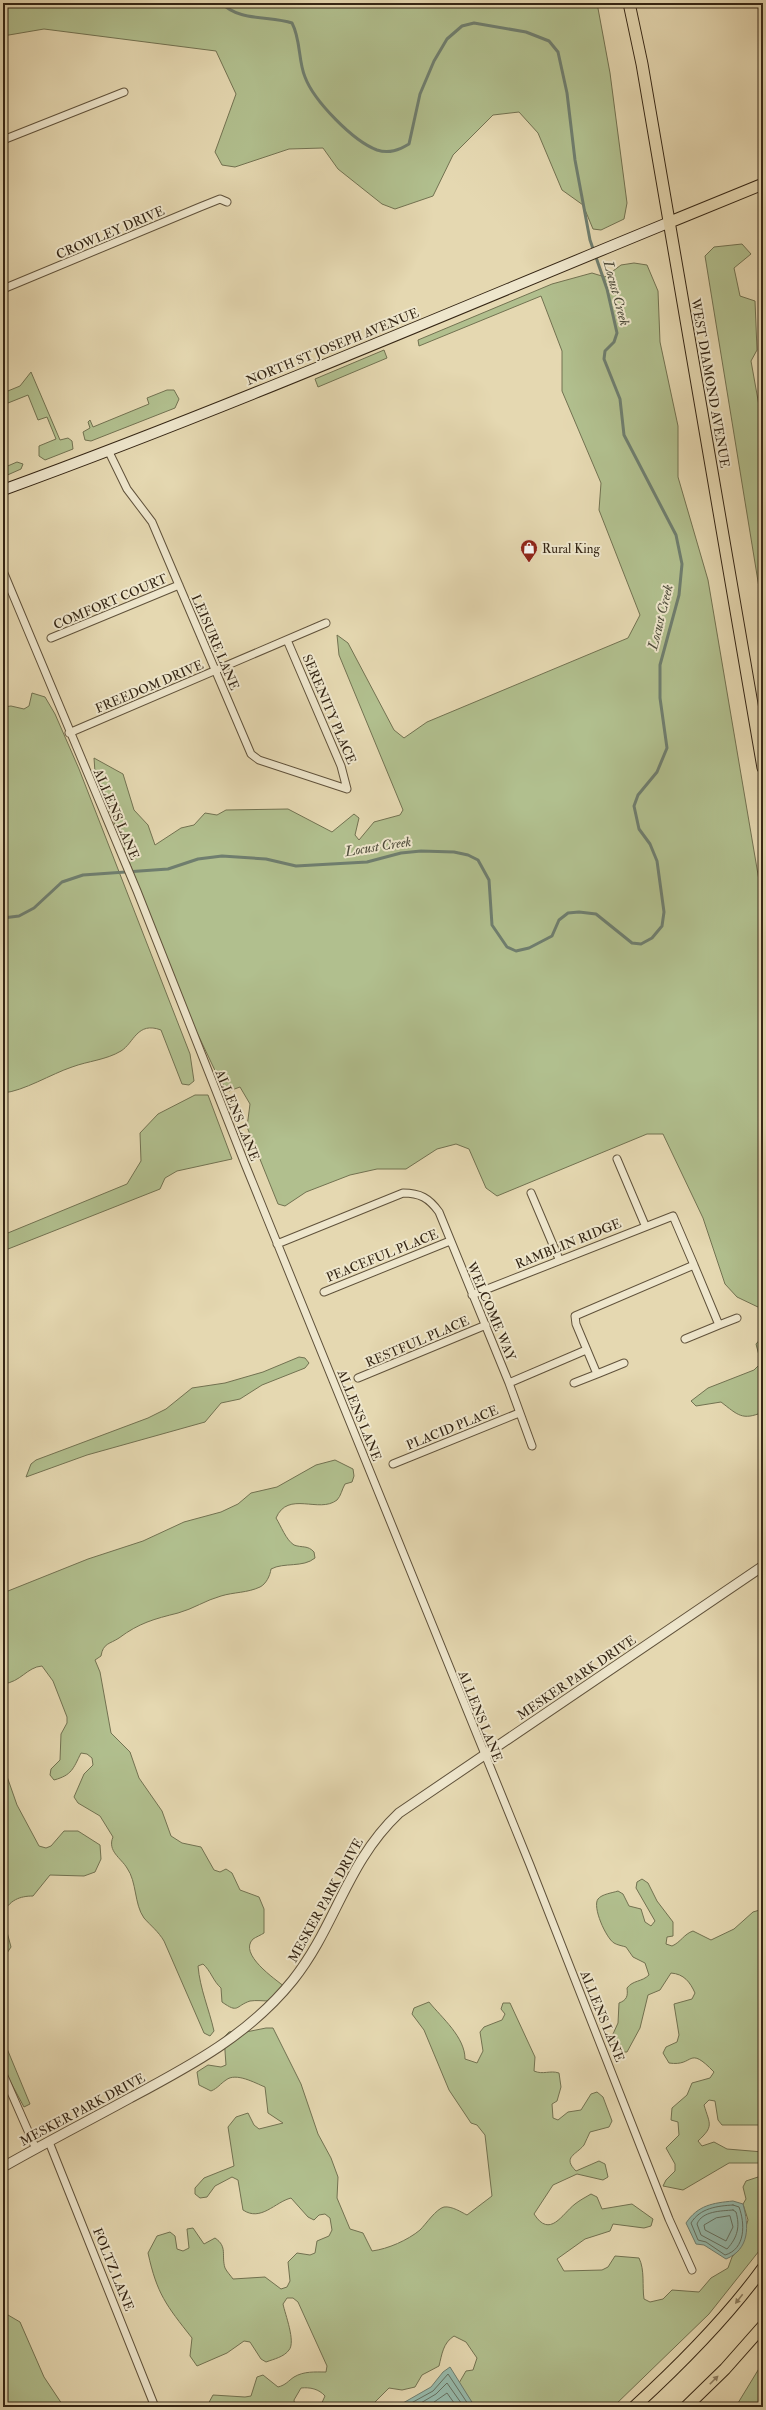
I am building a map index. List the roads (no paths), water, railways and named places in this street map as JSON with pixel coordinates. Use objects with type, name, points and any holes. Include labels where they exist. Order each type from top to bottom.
[{"type":"main road","name":"WEST DIAMOND AVENUE","points":[[629,3],[642,64],[670,222],[763,768]]},
{"type":"main road","points":[[670,222],[763,184]]},
{"type":"main road","name":"NORTH ST JOSEPH AVENUE","points":[[3,490],[108,450],[560,268],[670,222]]},
{"type":"main road","points":[[634,2407],[694,2350],[732,2307],[763,2268]]},
{"type":"main road","points":[[686,2407],[727,2366],[763,2326]]},
{"type":"street","points":[[3,140],[124,92]]},
{"type":"street","name":"CROWLEY DRIVE","points":[[3,289],[207,204],[220,199],[227,202]]},
{"type":"street","name":"LEISURE LANE","points":[[108,450],[127,489],[152,522],[249,750],[255,758],[347,789]]},
{"type":"street","name":"ALLENS LANE","points":[[3,571],[137,891],[277,1244],[530,1865],[669,2220],[692,2270]]},
{"type":"street","name":"COMFORT COURT","points":[[51,638],[179,585]]},
{"type":"street","name":"FREEDOM DRIVE","points":[[70,733],[326,623]]},
{"type":"street","name":"SERENITY PLACE","points":[[287,640],[341,766],[347,789]]},
{"type":"street","points":[[617,1159],[646,1225]]},
{"type":"street","name":"WELCOME WAY","points":[[277,1244],[403,1193],[418,1194],[427,1197],[439,1212],[472,1295],[486,1325],[532,1446]]},
{"type":"street","points":[[531,1193],[560,1260]]},
{"type":"street","name":"RAMBLIN RIDGE","points":[[472,1295],[646,1225],[673,1216],[694,1265]]},
{"type":"street","name":"PEACEFUL PLACE","points":[[324,1292],[450,1241]]},
{"type":"street","points":[[596,1374],[576,1324],[575,1316],[694,1265],[719,1325]]},
{"type":"street","points":[[684,1339],[737,1318]]},
{"type":"street","name":"RESTFUL PLACE","points":[[358,1378],[486,1325]]},
{"type":"street","points":[[509,1383],[586,1350]]},
{"type":"street","points":[[574,1383],[624,1363]]},
{"type":"street","name":"PLACID PLACE","points":[[393,1464],[519,1413]]},
{"type":"street","name":"MESKER PARK DRIVE","points":[[3,2167],[189,2066],[245,2029],[282,1994],[310,1956],[352,1875],[375,1838],[413,1803],[763,1566]]},
{"type":"street","points":[[3,2074],[36,2149]]},
{"type":"street","name":"FOLTZ LANE","points":[[49,2142],[155,2407]]},
{"type":"water","points":[[733,2201],[743,2204],[747,2228],[744,2243],[740,2249],[734,2255],[726,2259],[704,2245],[696,2244],[686,2223],[696,2212],[706,2206]]},
{"type":"water","points":[[450,2367],[475,2407],[396,2407],[431,2387],[443,2372]]},
{"type":"waterway","name":"Locust Creek","points":[[3,918],[19,916],[34,908],[62,882],[83,875],[168,869],[198,859],[222,856],[266,859],[296,866],[367,862],[401,853],[421,851],[454,852],[468,855],[478,860],[489,880],[492,925],[507,947],[516,951],[529,948],[552,936],[559,920],[568,913],[579,912],[596,914],[632,943],[641,944],[652,938],[662,926],[664,912],[657,861],[650,844],[639,829],[634,806],[638,795],[657,772],[667,748],[660,698],[660,665],[679,595],[682,564],[676,535],[624,435],[620,399],[604,359],[605,351],[614,342],[617,333],[607,289],[590,240],[575,160],[567,93],[558,52],[549,41],[526,32],[474,23],[462,26],[447,39],[434,61],[420,94],[409,144],[394,151],[386,152],[377,150],[357,138],[325,108],[310,87],[305,77],[301,64],[297,36],[292,23],[236,13],[228,9],[222,3]]},
{"type":"place","name":"Rural King","points":[[529,563]]}]
